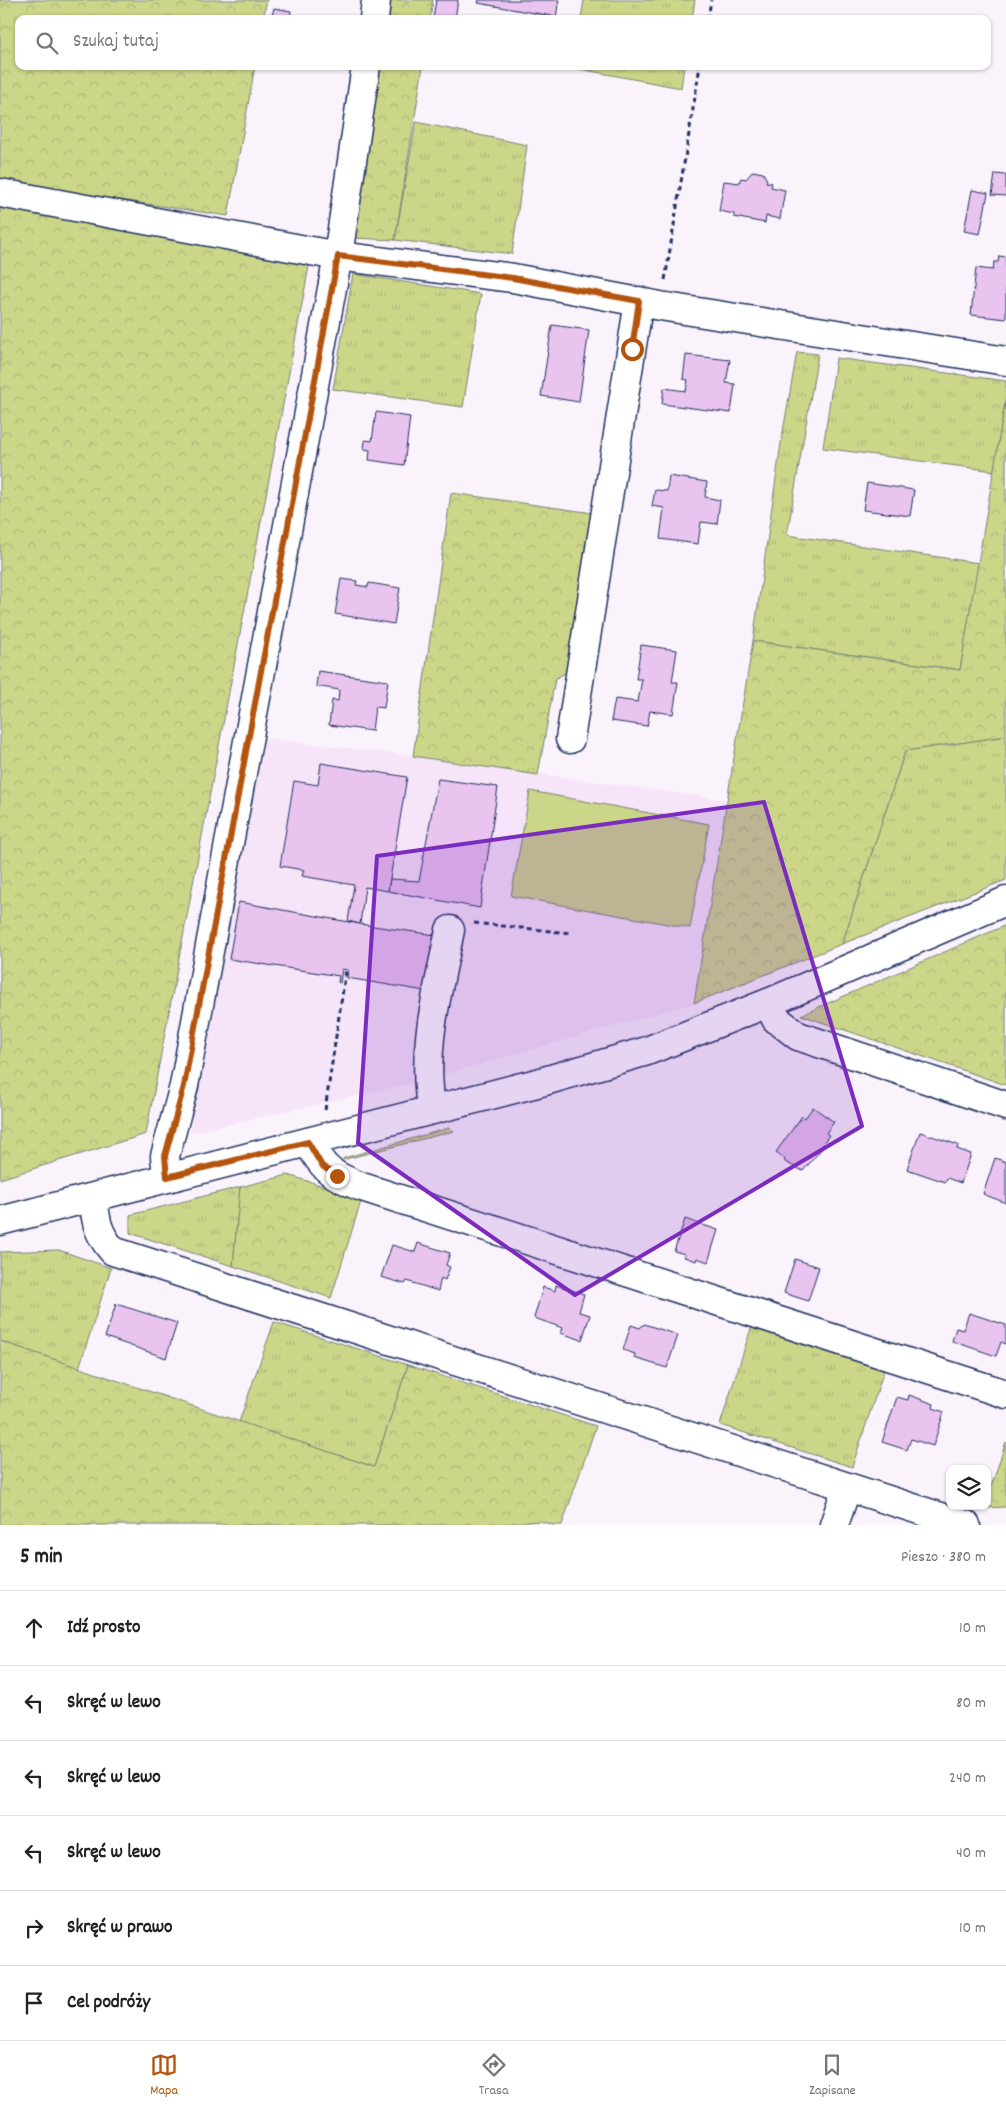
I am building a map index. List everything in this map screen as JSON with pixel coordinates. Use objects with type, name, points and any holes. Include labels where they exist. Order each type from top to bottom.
[{"type":"street","points":[[374,15],[376,0]]},
{"type":"street","points":[[167,1177],[165,1156],[184,1086],[338,256],[365,70]]},
{"type":"street","points":[[0,193],[338,256],[513,278],[650,304],[1006,361]]},
{"type":"street","points":[[570,739],[650,304]]},
{"type":"street","points":[[0,1221],[432,1110],[647,1051],[768,1003],[1006,901]]},
{"type":"street","points":[[432,1110],[427,1080],[428,1054],[450,930]]},
{"type":"street","points":[[768,1003],[776,1019],[798,1036],[1006,1106]]},
{"type":"street","points":[[308,1142],[322,1166],[337,1176],[359,1186],[1006,1394]]},
{"type":"street","points":[[93,1198],[96,1226],[104,1240],[114,1251],[966,1525]]},
{"type":"street","points":[[834,1525],[847,1486]]},
{"type":"path","points":[[709,15],[711,0]]},
{"type":"path","points":[[650,304],[699,70]]},
{"type":"path","points":[[450,930],[452,920],[570,933]]},
{"type":"path","points":[[325,1118],[325,1103],[346,969]]},
{"type":"highlighted area","points":[[764,802],[862,1126],[575,1295],[358,1143],[377,856]]},
{"type":"shaded area","points":[[255,737],[413,756],[727,800],[694,1003],[422,1081],[190,1133]]},
{"type":"green space","points":[[0,0],[267,0],[264,15],[15,15],[15,70],[254,70],[228,216],[0,182]]},
{"type":"green space","points":[[391,0],[433,0],[431,15],[389,15]]},
{"type":"green space","points":[[584,0],[695,0],[693,15],[582,15]]},
{"type":"green space","points":[[379,70],[422,70],[395,240],[353,238]]},
{"type":"green space","points":[[585,70],[683,70],[681,88]]},
{"type":"green space","points":[[416,122],[527,145],[512,254],[395,240]]},
{"type":"green space","points":[[0,205],[310,261],[146,1134],[0,1179]]},
{"type":"green space","points":[[353,274],[481,294],[463,407],[333,389]]},
{"type":"green space","points":[[797,352],[818,354],[787,535],[979,563],[960,670],[753,641],[781,443]]},
{"type":"green space","points":[[836,358],[1006,381],[1006,397],[994,471],[823,448]]},
{"type":"green space","points":[[1006,397],[1006,736],[905,751],[842,944],[694,1003],[753,641],[960,670]]},
{"type":"green space","points":[[451,493],[593,513],[568,671],[555,679],[538,775],[413,756]]},
{"type":"green space","points":[[1006,736],[1006,880],[842,944],[905,751]]},
{"type":"green space","points":[[530,791],[709,824],[690,928],[511,896]]},
{"type":"green space","points":[[1006,925],[1006,1085],[801,1015]]},
{"type":"green space","points":[[449,1128],[454,1131],[342,1160],[344,1158]]},
{"type":"green space","points":[[288,1175],[362,1198],[331,1298],[233,1266],[240,1187]]},
{"type":"green space","points":[[240,1187],[233,1266],[130,1233],[130,1215]]},
{"type":"green space","points":[[59,1250],[111,1268],[79,1368],[0,1341],[0,1252]]},
{"type":"green space","points":[[274,1322],[408,1365],[374,1467],[239,1422]]},
{"type":"green space","points":[[753,1322],[886,1364],[852,1467],[720,1425]]},
{"type":"green space","points":[[0,1341],[374,1467],[408,1365],[596,1426],[562,1525],[553,1525],[540,1521],[489,1525],[0,1525]]},
{"type":"green space","points":[[1006,1442],[1006,1507],[991,1508],[991,1487]]},
{"type":"building","points":[[436,0],[458,0],[456,15],[434,15]]},
{"type":"building","points":[[479,0],[559,0],[556,15],[545,15],[478,3]]},
{"type":"building","points":[[274,8],[291,11],[290,15],[272,15]]},
{"type":"building","points":[[753,171],[763,173],[767,180],[766,182],[772,183],[771,187],[785,190],[780,219],[766,216],[765,223],[734,217],[734,214],[719,211],[724,181],[739,183],[741,178],[746,179]]},
{"type":"building","points":[[995,174],[1006,175],[1006,196],[992,195]]},
{"type":"building","points":[[972,190],[988,193],[980,234],[964,231]]},
{"type":"building","points":[[999,256],[1006,257],[1006,319],[971,315],[976,268],[993,270],[994,262],[998,262]]},
{"type":"building","points":[[552,325],[589,330],[579,402],[541,396]]},
{"type":"building","points":[[686,355],[730,360],[726,383],[735,384],[731,413],[662,404],[664,388],[686,391],[688,380],[683,379]]},
{"type":"building","points":[[376,412],[410,417],[404,465],[369,460],[370,450],[364,449],[365,440],[372,441]]},
{"type":"building","points":[[669,476],[707,482],[705,497],[720,500],[717,524],[701,522],[698,544],[660,539],[664,508],[652,506],[655,490],[667,491]]},
{"type":"building","points":[[867,483],[914,490],[910,516],[863,510]]},
{"type":"building","points":[[341,579],[357,581],[356,585],[368,587],[369,583],[400,588],[394,624],[335,614]]},
{"type":"building","points":[[641,645],[677,650],[672,682],[678,682],[673,714],[650,711],[647,726],[611,721],[615,699],[638,702],[642,679],[636,679]]},
{"type":"building","points":[[318,671],[388,681],[384,708],[375,707],[372,731],[329,725],[332,700],[338,701],[339,690],[316,686]]},
{"type":"building","points":[[321,763],[407,777],[388,891],[365,887],[360,924],[348,921],[354,885],[302,876],[304,870],[280,866],[294,781],[318,785]]},
{"type":"building","points":[[438,779],[498,787],[480,908],[388,891],[390,879],[419,881]]},
{"type":"building","points":[[239,902],[360,924],[435,935],[425,991],[347,978],[348,970],[342,969],[340,983],[338,982],[339,976],[229,959]]},
{"type":"building","points":[[813,1107],[834,1122],[826,1133],[829,1135],[821,1146],[823,1147],[803,1171],[785,1162],[784,1158],[776,1152],[802,1116],[805,1118]]},
{"type":"building","points":[[920,1132],[958,1145],[957,1149],[971,1154],[961,1183],[947,1178],[945,1182],[907,1169]]},
{"type":"building","points":[[995,1158],[1006,1162],[1006,1203],[983,1194]]},
{"type":"building","points":[[685,1219],[718,1230],[708,1262],[697,1258],[696,1261],[684,1257],[685,1254],[674,1251]]},
{"type":"building","points":[[418,1243],[450,1253],[446,1265],[450,1267],[445,1280],[441,1278],[438,1291],[407,1281],[405,1284],[381,1277],[392,1245],[415,1252]]},
{"type":"building","points":[[795,1259],[819,1267],[808,1301],[784,1293]]},
{"type":"building","points":[[556,1285],[584,1294],[579,1312],[590,1315],[582,1340],[561,1333],[563,1328],[534,1318],[543,1287],[555,1291]]},
{"type":"building","points":[[116,1304],[177,1323],[166,1358],[105,1337]]},
{"type":"building","points":[[969,1313],[1006,1325],[1006,1344],[1001,1342],[996,1356],[952,1341],[956,1328],[963,1330]]},
{"type":"building","points":[[644,1324],[678,1335],[667,1368],[634,1358],[635,1354],[623,1350],[631,1325],[640,1328]]},
{"type":"building","points":[[909,1395],[934,1404],[933,1408],[944,1412],[933,1446],[911,1439],[907,1450],[882,1442],[897,1397],[908,1400]]},
{"type":"route","points":[[337,1176],[322,1166],[308,1142],[167,1177],[165,1156],[184,1086],[338,256],[513,278],[639,301],[632,349]]}]
